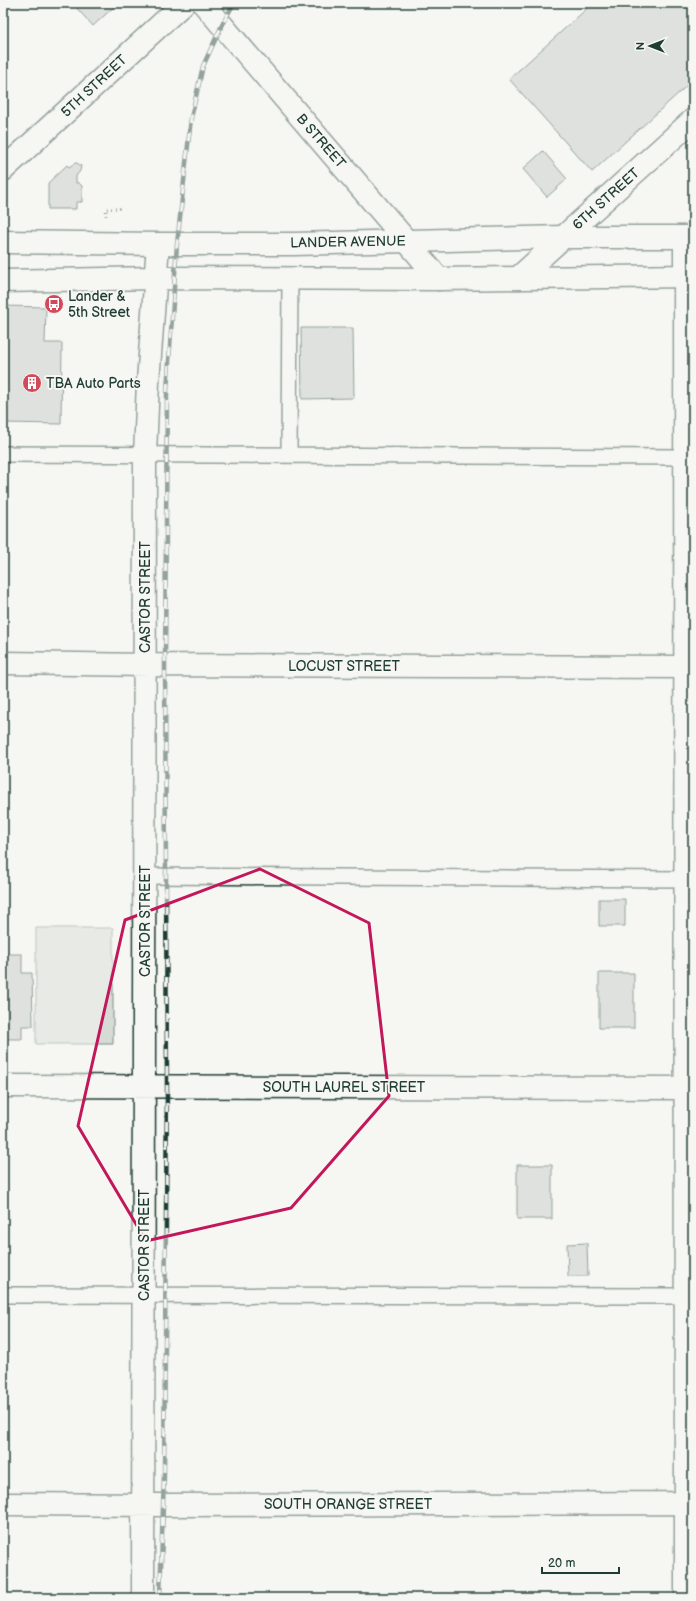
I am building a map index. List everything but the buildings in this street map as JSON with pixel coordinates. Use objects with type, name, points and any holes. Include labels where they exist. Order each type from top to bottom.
[{"type":"street","name":"5TH STREET","points":[[3,170],[184,3]]},
{"type":"street","name":"B STREET","points":[[203,3],[439,279]]},
{"type":"street","name":"6TH STREET","points":[[518,278],[693,120]]},
{"type":"street","name":"LANDER AVENUE","points":[[3,242],[294,244],[563,237],[689,237]]},
{"type":"street","points":[[686,1598],[689,1503],[685,1296],[685,1088],[689,932],[685,879],[685,457],[689,237]]},
{"type":"street","name":"CASTOR STREET","points":[[143,1598],[146,876],[145,455],[148,382],[158,244]]},
{"type":"street","points":[[3,281],[155,278],[439,279],[689,276]]},
{"type":"street","name":"LOCUST STREET","points":[[3,663],[685,667]]},
{"type":"street","name":"SOUTH LAUREL STREET","points":[[3,1086],[685,1088]]},
{"type":"street","name":"SOUTH ORANGE STREET","points":[[3,1504],[144,1505],[689,1503]]},
{"type":"lane","points":[[289,455],[290,279]]},
{"type":"lane","points":[[3,454],[685,457]]},
{"type":"lane","points":[[146,876],[685,879]]},
{"type":"lane","points":[[3,1295],[685,1296]]},
{"type":"path","points":[[106,216],[106,209],[123,208]]},
{"type":"highlighted area","points":[[260,869],[369,923],[389,1096],[291,1208],[146,1241],[78,1126],[125,920]]},
{"type":"shaded area","points":[[36,928],[113,928],[113,1044],[36,1044]]},
{"type":"railway","points":[[160,1598],[164,1475],[167,1087],[165,665],[167,391],[177,244],[191,118],[203,66],[234,3]]},
{"type":"place","name":"Lander & 5th Street","points":[[54,304]]},
{"type":"place","name":"TBA Auto Parts","points":[[32,383]]}]
